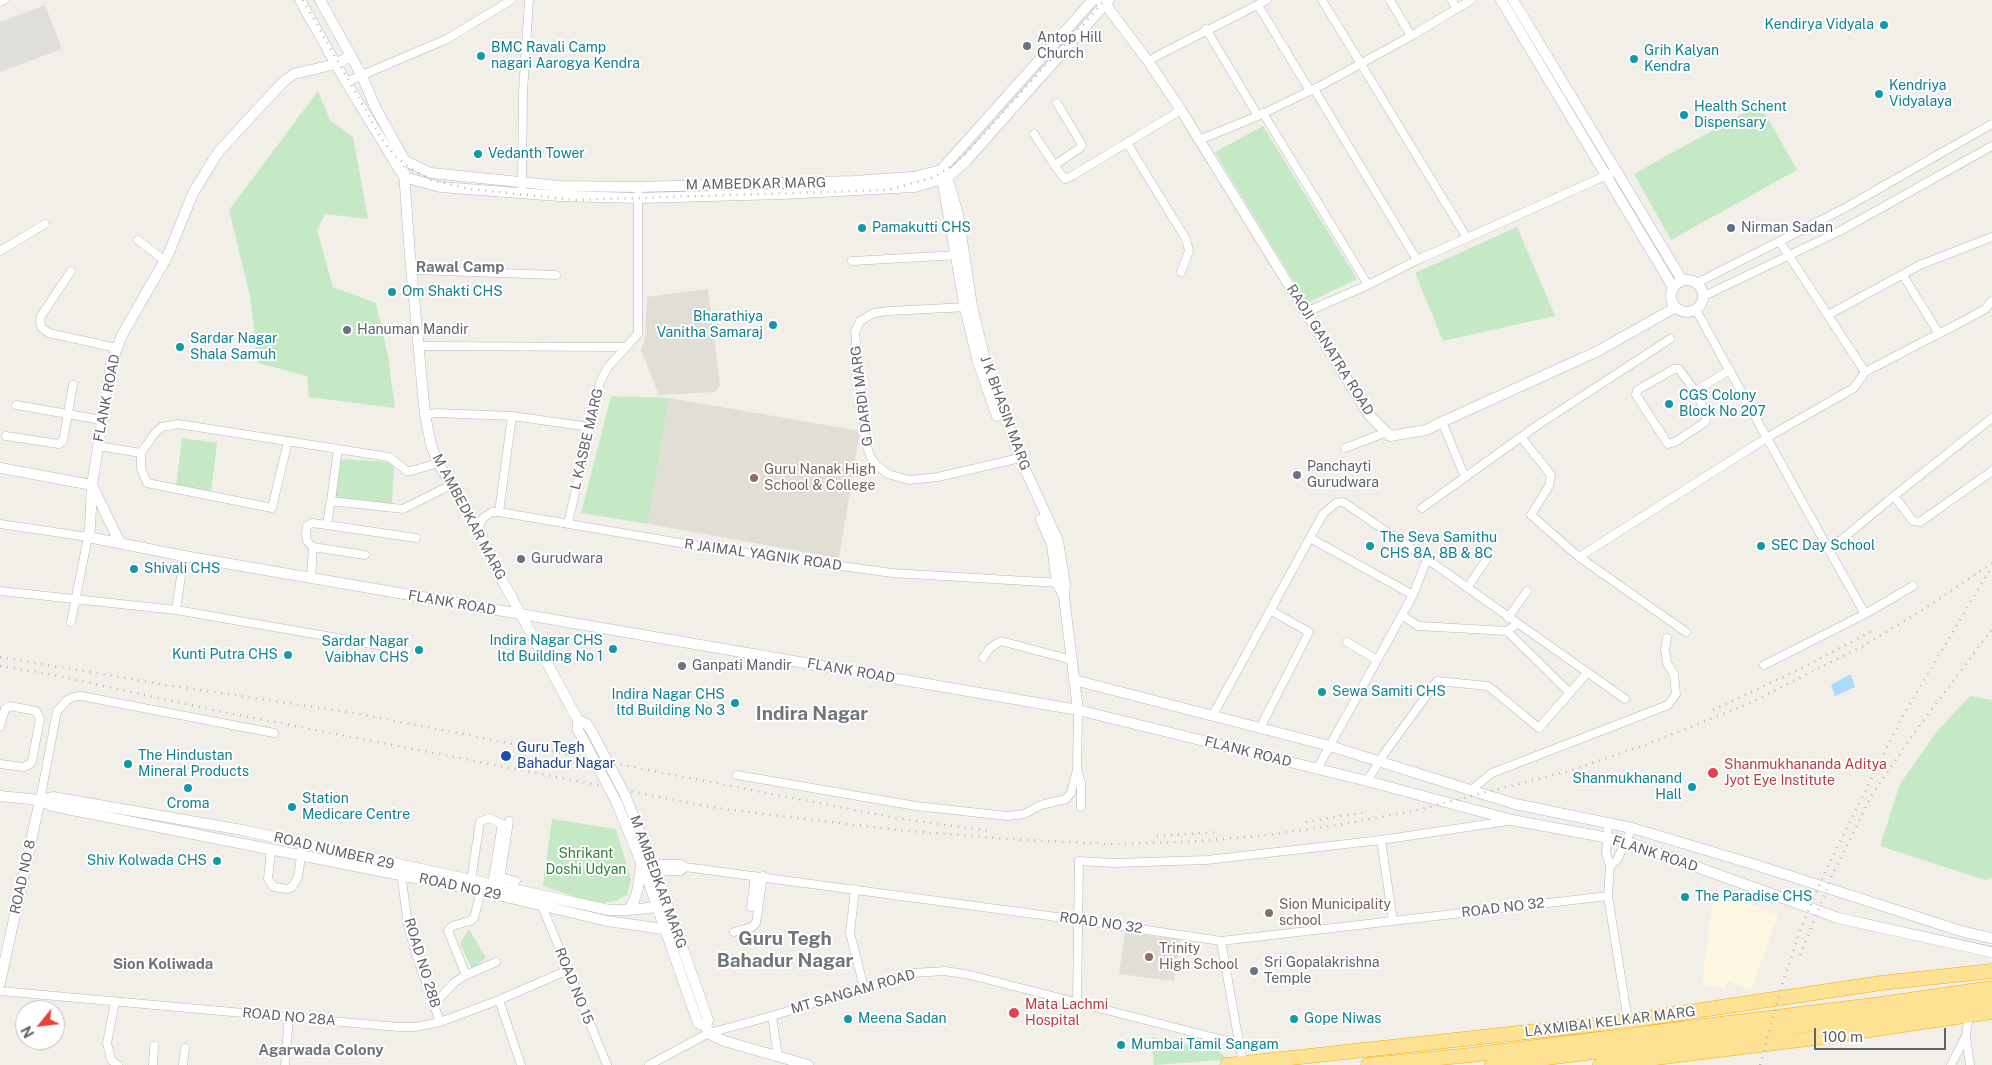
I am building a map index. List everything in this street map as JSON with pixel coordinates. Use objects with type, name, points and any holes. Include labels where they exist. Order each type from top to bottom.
[{"type":"highway","name":"LAXMIBAI KELKAR MARG","points":[[1227,1065],[1631,1021],[1920,978],[1992,971]]},
{"type":"highway","points":[[1368,1065],[1612,1044],[1882,1010],[1992,988]]},
{"type":"highway","points":[[1808,994],[1854,1014]]},
{"type":"highway","points":[[1882,1010],[1992,1001]]},
{"type":"highway","points":[[1600,1065],[1690,1059],[1815,1038],[1992,1012]]},
{"type":"highway","points":[[1815,1038],[1854,1014]]},
{"type":"highway","points":[[1612,1044],[1631,1021]]},
{"type":"highway","points":[[1492,1065],[1612,1044],[1645,1061]]},
{"type":"street","points":[[0,2],[4,0]]},
{"type":"street","points":[[300,0],[346,82],[404,177],[440,187],[558,196],[638,198],[782,194],[915,186],[966,161],[1104,1]]},
{"type":"street","points":[[320,0],[362,76],[376,109],[405,161]]},
{"type":"street","points":[[346,82],[447,39],[511,0]]},
{"type":"street","points":[[522,193],[523,92],[530,0]]},
{"type":"street","points":[[944,173],[1093,0]]},
{"type":"street","points":[[1155,57],[1267,0]]},
{"type":"street","points":[[1322,0],[1467,238]]},
{"type":"street","points":[[1390,0],[1411,36]]},
{"type":"street","points":[[1452,0],[1457,9]]},
{"type":"street","points":[[1199,140],[1312,90],[1411,36],[1471,0]]},
{"type":"street","points":[[1501,0],[1537,49],[1616,171],[1682,280]]},
{"type":"street","points":[[1513,0],[1537,49],[1606,176],[1673,287],[1671,298],[1676,307],[1686,312],[1696,310],[1702,302],[1704,296],[1701,286],[1697,283],[1687,279],[1682,280],[1673,287]]},
{"type":"street","name":"RAOJI GANATRA ROAD","points":[[1104,1],[1181,110],[1369,415],[1387,432]]},
{"type":"street","points":[[1258,5],[1417,260]]},
{"type":"street","points":[[1206,30],[1368,285]]},
{"type":"street","name":"FLANK ROAD","points":[[351,56],[336,64],[294,74],[283,82],[219,151],[193,193],[165,261],[116,348],[111,364],[92,485],[89,533],[120,543],[184,556],[1078,710],[1367,781],[1512,820],[1625,842],[1838,918],[1992,952]]},
{"type":"street","points":[[1055,166],[1080,148],[1082,144],[1057,103]]},
{"type":"street","points":[[1034,134],[1062,178],[1068,178],[1181,110]]},
{"type":"street","points":[[1697,283],[1845,208],[1992,124]]},
{"type":"street","points":[[1126,143],[1186,239],[1190,251],[1181,272]]},
{"type":"street","points":[[1704,296],[1840,231],[1992,146]]},
{"type":"street","name":"M AMBEDKAR MARG","points":[[708,1030],[698,1023],[620,798],[578,730],[578,720],[500,576],[478,528],[438,463],[431,445],[425,415],[404,177],[405,161],[431,173],[559,186],[638,187],[854,181],[944,173]]},
{"type":"street","points":[[1306,312],[1616,171]]},
{"type":"street","name":"J K BHASIN MARG","points":[[944,173],[986,387],[1049,531],[1064,597],[1078,710]]},
{"type":"street","name":"L KASBE MARG","points":[[568,524],[600,382],[608,367],[638,334],[638,187]]},
{"type":"street","points":[[0,251],[45,224]]},
{"type":"street","points":[[1828,315],[1920,265],[1992,237]]},
{"type":"street","points":[[138,240],[165,261]]},
{"type":"street","points":[[1780,242],[1865,372]]},
{"type":"street","points":[[852,261],[959,255]]},
{"type":"street","points":[[412,270],[556,275]]},
{"type":"street","points":[[71,271],[41,316],[42,328],[48,332],[116,348]]},
{"type":"street","points":[[1903,275],[1939,334]]},
{"type":"street","points":[[1579,557],[1768,437],[1854,388],[1865,372],[1985,309],[1992,301]]},
{"type":"street","name":"G DARDI MARG","points":[[969,307],[889,311],[874,313],[860,321],[855,332],[866,443],[870,456],[876,465],[888,474],[909,480],[938,477],[1017,459]]},
{"type":"street","points":[[1345,448],[1387,432],[1390,436],[1426,430],[1598,352],[1676,307]]},
{"type":"street","points":[[1696,310],[1865,614]]},
{"type":"street","points":[[1422,508],[1521,437],[1670,339]]},
{"type":"street","points":[[420,346],[625,347]]},
{"type":"street","points":[[1677,368],[1695,391],[1706,420],[1675,442],[1668,444],[1638,398],[1637,392],[1677,368]]},
{"type":"street","points":[[1695,391],[1730,370]]},
{"type":"street","points":[[6,436],[59,444],[65,438],[74,385]]},
{"type":"street","points":[[16,405],[102,420]]},
{"type":"street","points":[[425,415],[436,413],[512,416],[590,427]]},
{"type":"street","points":[[478,528],[483,518],[492,512],[499,512],[512,416]]},
{"type":"street","points":[[1830,550],[1992,418]]},
{"type":"street","points":[[1442,422],[1465,477]]},
{"type":"street","points":[[288,441],[272,508],[147,483],[141,468],[141,453],[155,433],[162,427],[178,424],[288,441],[389,457],[407,471],[438,463]]},
{"type":"street","points":[[1521,437],[1551,476],[1549,486],[1530,515],[1579,557],[1686,632]]},
{"type":"street","points":[[98,446],[141,453]]},
{"type":"street","points":[[338,449],[331,501],[403,509],[451,485]]},
{"type":"street","points":[[0,468],[92,485],[120,543]]},
{"type":"street","points":[[1894,496],[1913,521],[1920,522],[1992,471]]},
{"type":"street","points":[[1212,715],[1323,514],[1336,503],[1343,502],[1625,699]]},
{"type":"street","points":[[327,525],[330,505]]},
{"type":"street","name":"R JAIMAL YAGNIK ROAD","points":[[499,512],[698,546],[892,573],[1061,583]]},
{"type":"street","points":[[71,622],[89,533],[108,519]]},
{"type":"street","points":[[365,555],[313,547],[307,541],[307,526],[312,522],[416,538]]},
{"type":"street","points":[[0,524],[89,533]]},
{"type":"street","points":[[1310,538],[1413,594]]},
{"type":"street","points":[[311,578],[313,547]]},
{"type":"street","points":[[176,610],[184,556]]},
{"type":"street","points":[[1317,769],[1413,594],[1427,559]]},
{"type":"street","points":[[1467,588],[1486,560]]},
{"type":"street","points":[[1764,665],[1865,614],[1913,586]]},
{"type":"street","points":[[0,591],[176,610],[407,650]]},
{"type":"street","points":[[1508,618],[1527,591]]},
{"type":"street","points":[[1260,728],[1309,632],[1270,610]]},
{"type":"street","points":[[1402,615],[1418,626],[1507,631],[1517,624]]},
{"type":"street","points":[[1507,631],[1570,693]]},
{"type":"street","points":[[1471,790],[1492,773],[1668,705],[1676,694],[1674,674],[1667,663],[1664,650],[1667,638]]},
{"type":"street","points":[[983,658],[990,648],[1001,641],[1072,660]]},
{"type":"street","points":[[1347,642],[1377,660]]},
{"type":"street","points":[[1367,781],[1379,761],[1437,681],[1488,686],[1539,728],[1587,673]]},
{"type":"street","points":[[1074,680],[1330,746],[1515,804],[1632,828],[1756,865],[1955,929],[1992,938]]},
{"type":"street","points":[[40,800],[57,711],[67,700],[73,697],[81,696],[274,732]]},
{"type":"street","points":[[0,727],[3,711],[8,706],[36,711],[40,719],[30,764],[23,767],[0,764]]},
{"type":"street","points":[[737,775],[916,806],[1007,816],[1024,814],[1041,805],[1066,798],[1071,793],[1077,770],[1078,710]]},
{"type":"street","name":"M AMBEDKAR MARG","points":[[578,720],[587,724],[593,734],[620,798],[654,868],[708,1020],[708,1030]]},
{"type":"street","points":[[1077,770],[1081,783],[1081,807]]},
{"type":"street","name":"ROAD NUMBER 29","points":[[0,796],[40,800],[53,797],[242,830],[401,870],[497,883],[543,901],[609,910],[668,906]]},
{"type":"street","name":"ROAD NO 29","points":[[40,800],[52,806],[271,850],[401,870],[481,891],[543,901],[607,920],[664,929],[675,927]]},
{"type":"street","name":"ROAD NO 8","points":[[0,983],[5,942],[40,800]]},
{"type":"street","points":[[471,880],[480,822],[489,818],[502,824],[497,883]]},
{"type":"street","points":[[1077,1002],[1079,861],[1114,863],[1207,860],[1381,840],[1512,820]]},
{"type":"street","points":[[497,883],[509,821]]},
{"type":"street","points":[[1608,823],[1606,853],[1610,866],[1608,896],[1631,1021]]},
{"type":"street","points":[[1610,866],[1617,860],[1632,828]]},
{"type":"street","points":[[1381,840],[1393,921]]},
{"type":"street","points":[[271,850],[268,879],[270,884],[278,889],[287,889],[296,882],[303,844]]},
{"type":"street","name":"ROAD NO 32","points":[[643,868],[681,864],[685,867],[1220,941],[1608,896]]},
{"type":"street","points":[[628,910],[634,901],[643,868]]},
{"type":"street","name":"ROAD NO 28B","points":[[401,870],[408,926],[440,1022]]},
{"type":"street","points":[[751,907],[761,876]]},
{"type":"street","points":[[761,876],[762,909]]},
{"type":"street","points":[[734,932],[752,927],[756,923],[761,876]]},
{"type":"street","points":[[497,883],[516,881]]},
{"type":"street","points":[[855,889],[850,933],[864,988]]},
{"type":"street","points":[[466,975],[448,931],[452,926],[474,918],[481,891]]},
{"type":"street","name":"ROAD NO 15","points":[[543,901],[568,970],[607,1065]]},
{"type":"street","points":[[1220,941],[1243,1064]]},
{"type":"street","points":[[434,1004],[455,982],[496,962]]},
{"type":"street","name":"ROAD NO 28A","points":[[0,992],[398,1027],[440,1022],[499,1000],[568,970]]},
{"type":"street","name":"MT SANGAM ROAD","points":[[648,1065],[708,1030],[772,1016],[913,973],[945,971],[970,975],[1239,1044]]},
{"type":"street","points":[[499,1000],[522,1065]]},
{"type":"street","points":[[115,1002],[107,1044],[111,1060],[118,1065]]},
{"type":"street","points":[[1969,1015],[1966,1036],[1970,1065]]},
{"type":"street","points":[[285,1065],[290,1016]]},
{"type":"street","points":[[772,1016],[778,1057]]},
{"type":"street","points":[[708,1030],[724,1041],[808,1065]]},
{"type":"street","points":[[1952,1065],[1966,1036]]},
{"type":"street","points":[[154,1046],[154,1065]]},
{"type":"street","points":[[183,1065],[185,1048]]},
{"type":"shaded area","points":[[45,5],[62,49],[0,72],[0,22]]},
{"type":"shaded area","points":[[708,289],[720,385],[715,392],[659,395],[641,350],[645,338],[647,297]]},
{"type":"shaded area","name":"Guru Nanak High School & College","points":[[669,398],[860,431],[839,558],[648,524]]},
{"type":"shaded area","points":[[1714,890],[1778,915],[1751,990],[1728,981],[1725,988],[1702,984]]},
{"type":"shaded area","name":"Trinity High School","points":[[1125,932],[1180,940],[1174,981],[1119,974]]},
{"type":"green space","points":[[318,91],[330,120],[353,137],[368,219],[325,214],[317,230],[333,287],[376,303],[388,356],[395,408],[309,397],[307,376],[258,363],[250,296],[229,210]]},
{"type":"green space","points":[[1760,104],[1797,170],[1671,240],[1634,174]]},
{"type":"green space","points":[[1263,126],[1357,279],[1307,303],[1215,152]]},
{"type":"green space","points":[[1517,227],[1555,316],[1443,341],[1415,273]]},
{"type":"green space","points":[[611,396],[669,398],[648,524],[581,513]]},
{"type":"green space","points":[[182,438],[217,443],[211,491],[176,487]]},
{"type":"green space","points":[[335,459],[394,462],[392,506],[333,503]]},
{"type":"green space","points":[[1970,696],[1992,700],[1992,878],[1985,880],[1880,846],[1900,784],[1939,729]]},
{"type":"green space","name":"Shrikant Doshi Udyan","points":[[552,819],[616,829],[631,879],[627,895],[615,901],[596,904],[543,886]]},
{"type":"green space","points":[[469,929],[486,958],[472,969],[460,943]]},
{"type":"green space","points":[[1151,1037],[1217,1051],[1227,1058],[1222,1060],[1154,1065]]},
{"type":"water","points":[[1851,675],[1855,687],[1835,696],[1831,685]]},
{"type":"railway","points":[[303,0],[382,139],[395,156],[410,168],[431,180],[470,189],[575,200],[888,190],[934,177],[950,167],[968,151],[1105,0]]},
{"type":"railway","points":[[0,666],[49,674],[223,712],[716,808],[897,830],[1007,839],[1112,844],[1184,842],[1260,836],[1338,825],[1413,811],[1569,771],[1645,745],[1746,705],[1863,646],[1924,609],[1992,563]]},
{"type":"railway","points":[[1760,1065],[1782,985],[1802,925],[1826,870],[1901,719],[1992,566]]},
{"type":"railway","points":[[1713,710],[1800,669],[1876,629]]},
{"type":"railway","points":[[1800,955],[1833,873],[1872,795],[1912,736],[1992,629]]},
{"type":"railway","points":[[0,657],[167,685],[354,713],[896,818],[990,831]]},
{"type":"railway","points":[[1306,822],[1366,812]]},
{"type":"railway","points":[[1157,836],[1220,832]]},
{"type":"place","name":"Kendirya Vidyala","points":[[1884,25]]},
{"type":"place","name":"Antop Hill Church","points":[[1027,46]]},
{"type":"place","name":"BMC Ravali Camp nagari Aarogya Kendra","points":[[481,56]]},
{"type":"place","name":"Grih Kalyan Kendra","points":[[1634,59]]},
{"type":"place","name":"Kendriya Vidyalaya","points":[[1879,94]]},
{"type":"place","name":"Health Schent Dispensary","points":[[1684,115]]},
{"type":"place","name":"Vedanth Tower","points":[[478,154]]},
{"type":"place","name":"Pamakutti CHS","points":[[862,228]]},
{"type":"place","name":"Nirman Sadan","points":[[1731,228]]},
{"type":"place","name":"Om Shakti CHS","points":[[392,292]]},
{"type":"place","name":"Bharathiya Vanitha Samaraj","points":[[773,325]]},
{"type":"place","name":"Hanuman Mandir","points":[[347,330]]},
{"type":"place","name":"Sardar Nagar Shala Samuh","points":[[180,347]]},
{"type":"place","name":"CGS Colony Block No 207","points":[[1669,404]]},
{"type":"place","name":"Panchayti Gurudwara","points":[[1297,475]]},
{"type":"place","name":"Guru Nanak High School & College","points":[[754,478]]},
{"type":"place","name":"The Seva Samithu CHS 8A, 8B & 8C","points":[[1370,546]]},
{"type":"place","name":"SEC Day School","points":[[1761,546]]},
{"type":"place","name":"Gurudwara","points":[[521,559]]},
{"type":"place","name":"Shivali CHS","points":[[134,569]]},
{"type":"place","name":"Indira Nagar CHS ltd Building No 1","points":[[613,649]]},
{"type":"place","name":"Sardar Nagar Vaibhav CHS","points":[[419,650]]},
{"type":"place","name":"Kunti Putra CHS","points":[[288,655]]},
{"type":"place","name":"Ganpati Mandir","points":[[682,666]]},
{"type":"place","name":"Sewa Samiti CHS","points":[[1322,692]]},
{"type":"place","name":"Indira Nagar CHS ltd Building No 3","points":[[735,703]]},
{"type":"place","name":"Guru Tegh Bahadur Nagar","points":[[506,756]]},
{"type":"place","name":"The Hindustan Mineral Products","points":[[128,764]]},
{"type":"place","name":"Shanmukhananda Aditya Jyot Eye Institute","points":[[1713,773]]},
{"type":"place","name":"Shanmukhanand Hall","points":[[1692,787]]},
{"type":"place","name":"Croma","points":[[188,788]]},
{"type":"place","name":"Station Medicare Centre","points":[[292,807]]},
{"type":"place","name":"Shiv Kolwada CHS","points":[[217,861]]},
{"type":"place","name":"The Paradise CHS","points":[[1685,897]]},
{"type":"place","name":"Sion Municipality school","points":[[1269,913]]},
{"type":"place","name":"Trinity High School","points":[[1149,957]]},
{"type":"place","name":"Sri Gopalakrishna Temple","points":[[1254,971]]},
{"type":"place","name":"Mata Lachmi Hospital","points":[[1014,1013]]},
{"type":"place","name":"Meena Sadan","points":[[848,1019]]},
{"type":"place","name":"Gope Niwas","points":[[1294,1019]]},
{"type":"place","name":"Mumbai Tamil Sangam","points":[[1121,1045]]},
{"type":"district","name":"Rawal Camp","points":[[460,267]]},
{"type":"district","name":"Indira Nagar","points":[[812,714]]},
{"type":"district","name":"Guru Tegh Bahadur Nagar","points":[[785,950]]},
{"type":"district","name":"Sion Koliwada","points":[[163,964]]},
{"type":"district","name":"Agarwada Colony","points":[[321,1050]]}]
